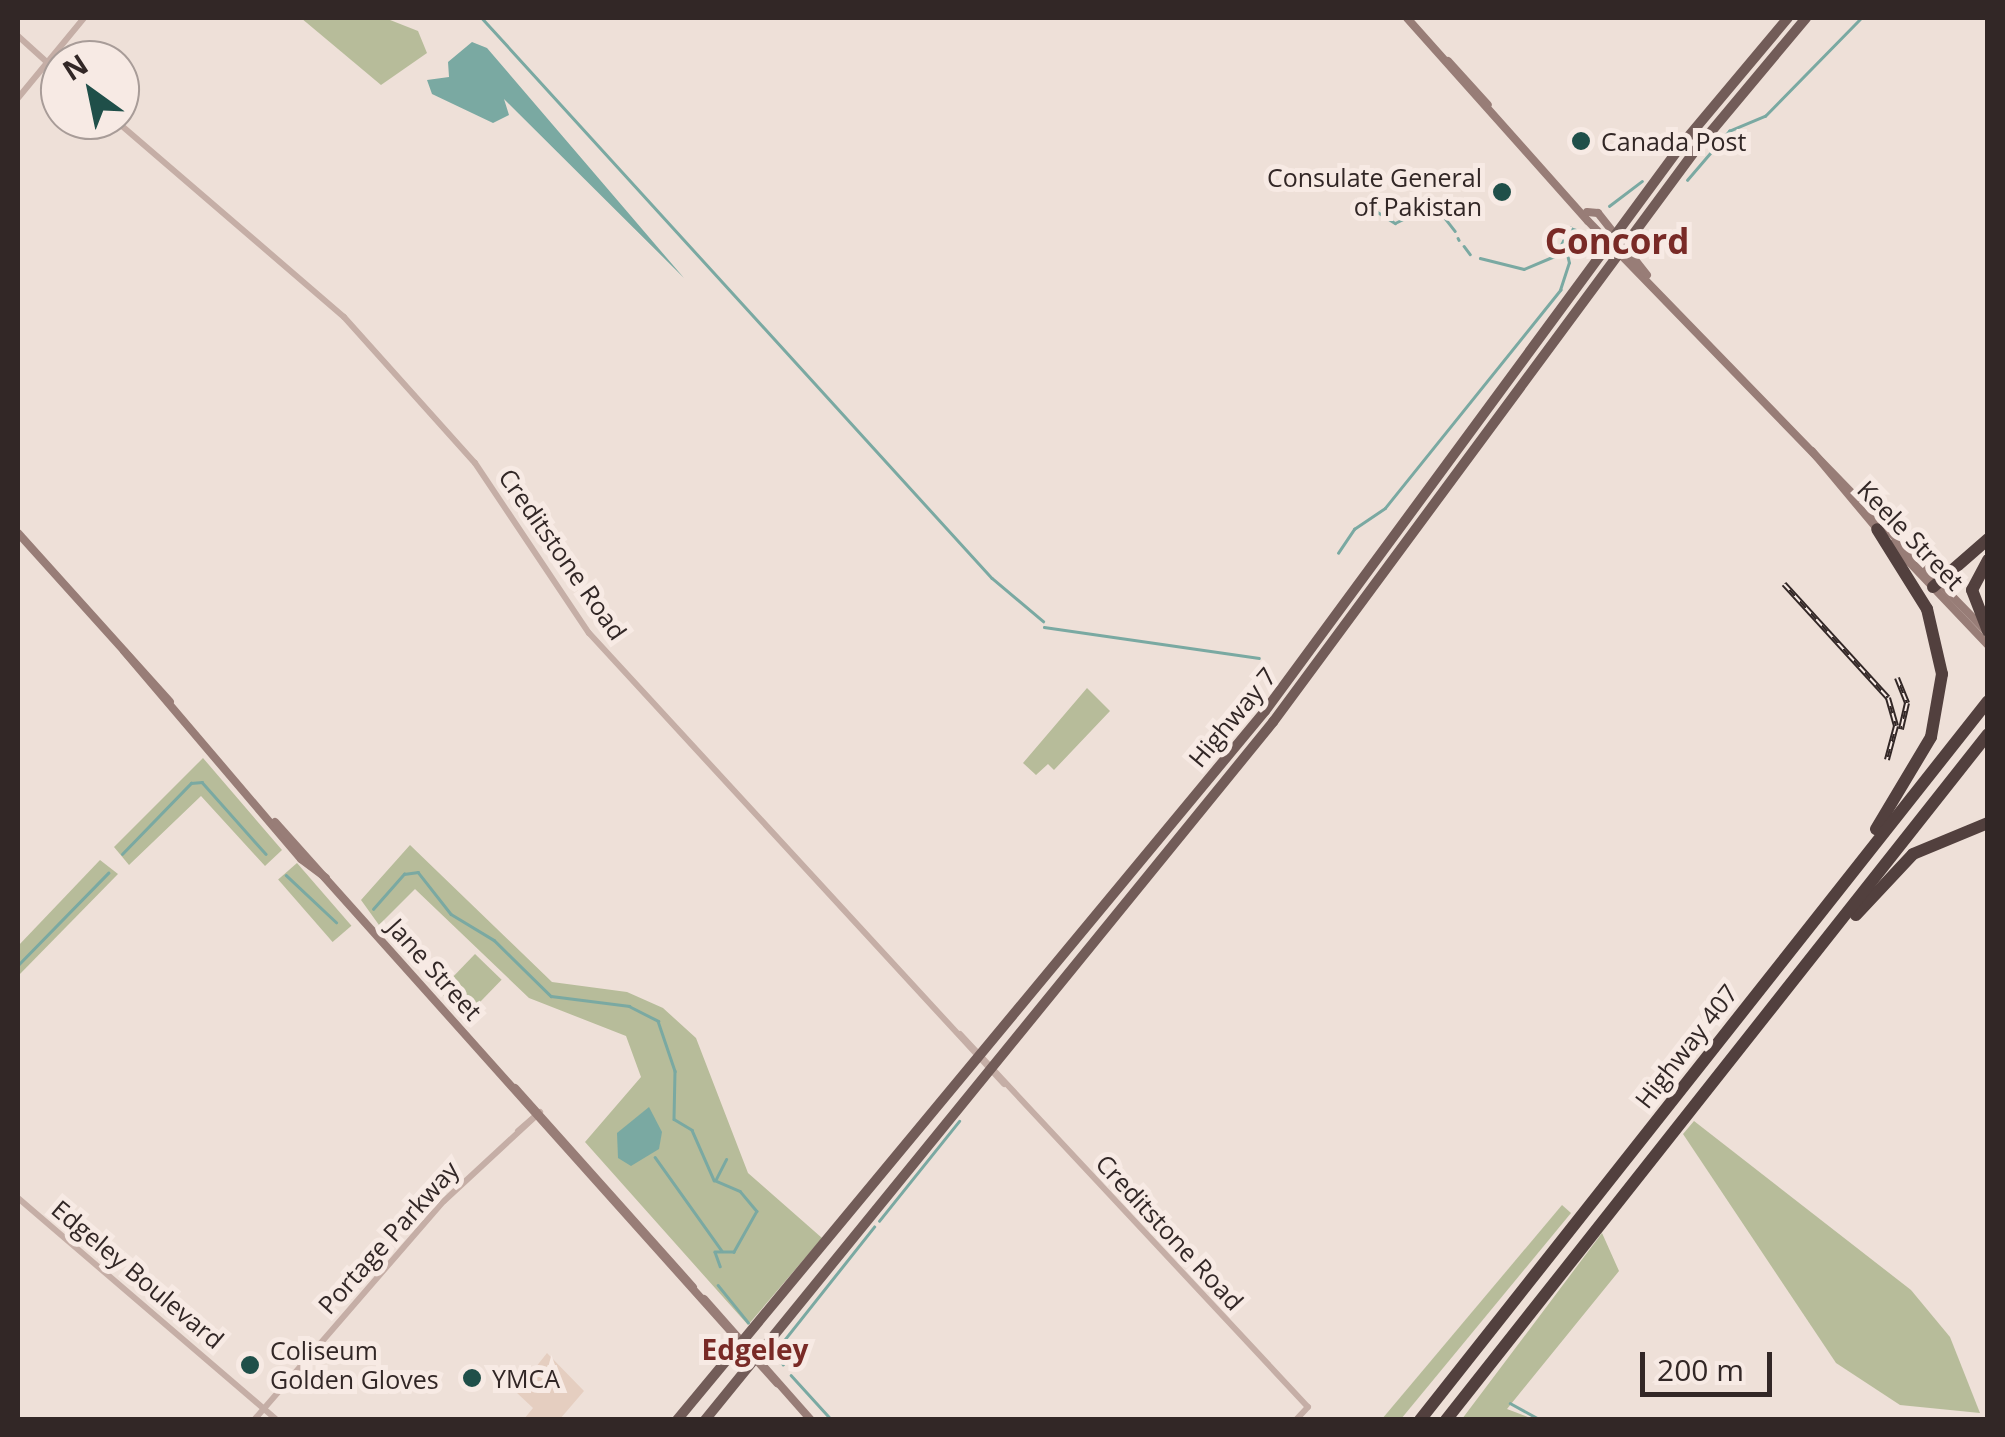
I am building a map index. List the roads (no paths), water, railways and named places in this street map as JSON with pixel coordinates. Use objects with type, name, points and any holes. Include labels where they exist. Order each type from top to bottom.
[{"type":"highway","points":[[1834,893],[1914,768],[1940,703],[1927,609],[1877,529]]},
{"type":"highway","points":[[1937,584],[1988,539]]},
{"type":"highway","points":[[1988,560],[1972,590],[1988,632]]},
{"type":"highway","name":"Highway 407","points":[[1417,1420],[1988,701]]},
{"type":"highway","name":"Highway 407","points":[[1446,1419],[1988,734]]},
{"type":"highway","points":[[1786,989],[1913,854],[1988,823]]},
{"type":"main road","name":"Keele Street","points":[[1407,18],[1937,584],[1988,644]]},
{"type":"main road","name":"Highway 7","points":[[705,1420],[1299,677],[1363,578],[1612,237],[1788,18]]},
{"type":"main road","name":"Highway 7","points":[[677,1420],[978,1054],[1373,588],[1625,250],[1806,18]]},
{"type":"main road","name":"Keele Street","points":[[1812,451],[1877,529],[1988,632]]},
{"type":"main road","name":"Jane Street","points":[[18,533],[275,822],[301,860],[326,878],[811,1420]]},
{"type":"main road","points":[[686,1420],[709,1384]]},
{"type":"street","points":[[66,40],[84,18]]},
{"type":"street","points":[[18,36],[40,56]]},
{"type":"street","points":[[18,98],[40,71]]},
{"type":"street","name":"Creditstone Road","points":[[138,140],[344,317],[475,462],[590,633],[1004,1084],[1308,1406],[1296,1420]]},
{"type":"street","name":"Portage Parkway","points":[[254,1420],[436,1210],[538,1114]]},
{"type":"street","name":"Edgeley Boulevard","points":[[18,1198],[277,1420]]},
{"type":"water","points":[[472,42],[487,48],[684,278],[504,99],[509,115],[493,123],[432,94],[427,80],[449,77],[448,62]]},
{"type":"water","points":[[649,1107],[662,1132],[659,1149],[631,1166],[618,1158],[617,1133]]},
{"type":"waterway","points":[[482,18],[992,578],[1043,621]]},
{"type":"waterway","points":[[1687,180],[1729,131],[1765,116],[1861,18]]},
{"type":"waterway","points":[[1609,206],[1642,181]]},
{"type":"waterway","points":[[1357,199],[1395,223],[1434,204],[1455,231]]},
{"type":"waterway","points":[[1480,258],[1524,269],[1555,256],[1570,228],[1582,232]]},
{"type":"waterway","points":[[1338,553],[1354,529],[1385,508],[1560,290],[1569,263],[1564,241]]},
{"type":"waterway","points":[[1464,246],[1470,254]]},
{"type":"waterway","points":[[1044,627],[1259,658]]},
{"type":"waterway","points":[[122,854],[191,783],[202,782],[266,854]]},
{"type":"waterway","points":[[373,909],[404,874],[418,872],[451,914],[494,940],[551,996],[629,1006],[658,1021],[675,1071],[674,1119],[692,1130],[714,1180],[740,1191],[757,1211],[734,1252],[715,1252],[720,1266]]},
{"type":"waterway","points":[[18,965],[108,873]]},
{"type":"waterway","points":[[286,875],[336,922]]},
{"type":"waterway","points":[[879,1221],[959,1121]]},
{"type":"waterway","points":[[655,1157],[722,1251]]},
{"type":"waterway","points":[[716,1179],[726,1159]]},
{"type":"waterway","points":[[783,1365],[774,1353],[874,1227]]},
{"type":"waterway","points":[[718,1285],[748,1322]]},
{"type":"waterway","points":[[791,1375],[832,1420]]},
{"type":"waterway","points":[[1510,1403],[1541,1420]]},
{"type":"railway","points":[[1784,584],[1888,698],[1896,726],[1887,760]]},
{"type":"railway","points":[[1897,678],[1907,703],[1901,729]]},
{"type":"place","name":"Canada Post","points":[[1581,141]]},
{"type":"place","name":"Consulate General of Pakistan","points":[[1502,192]]},
{"type":"place","name":"Coliseum Golden Gloves","points":[[250,1365]]},
{"type":"place","name":"YMCA","points":[[472,1378]]},
{"type":"district","name":"Concord","points":[[1617,241]]},
{"type":"district","name":"Edgeley","points":[[755,1349]]}]
